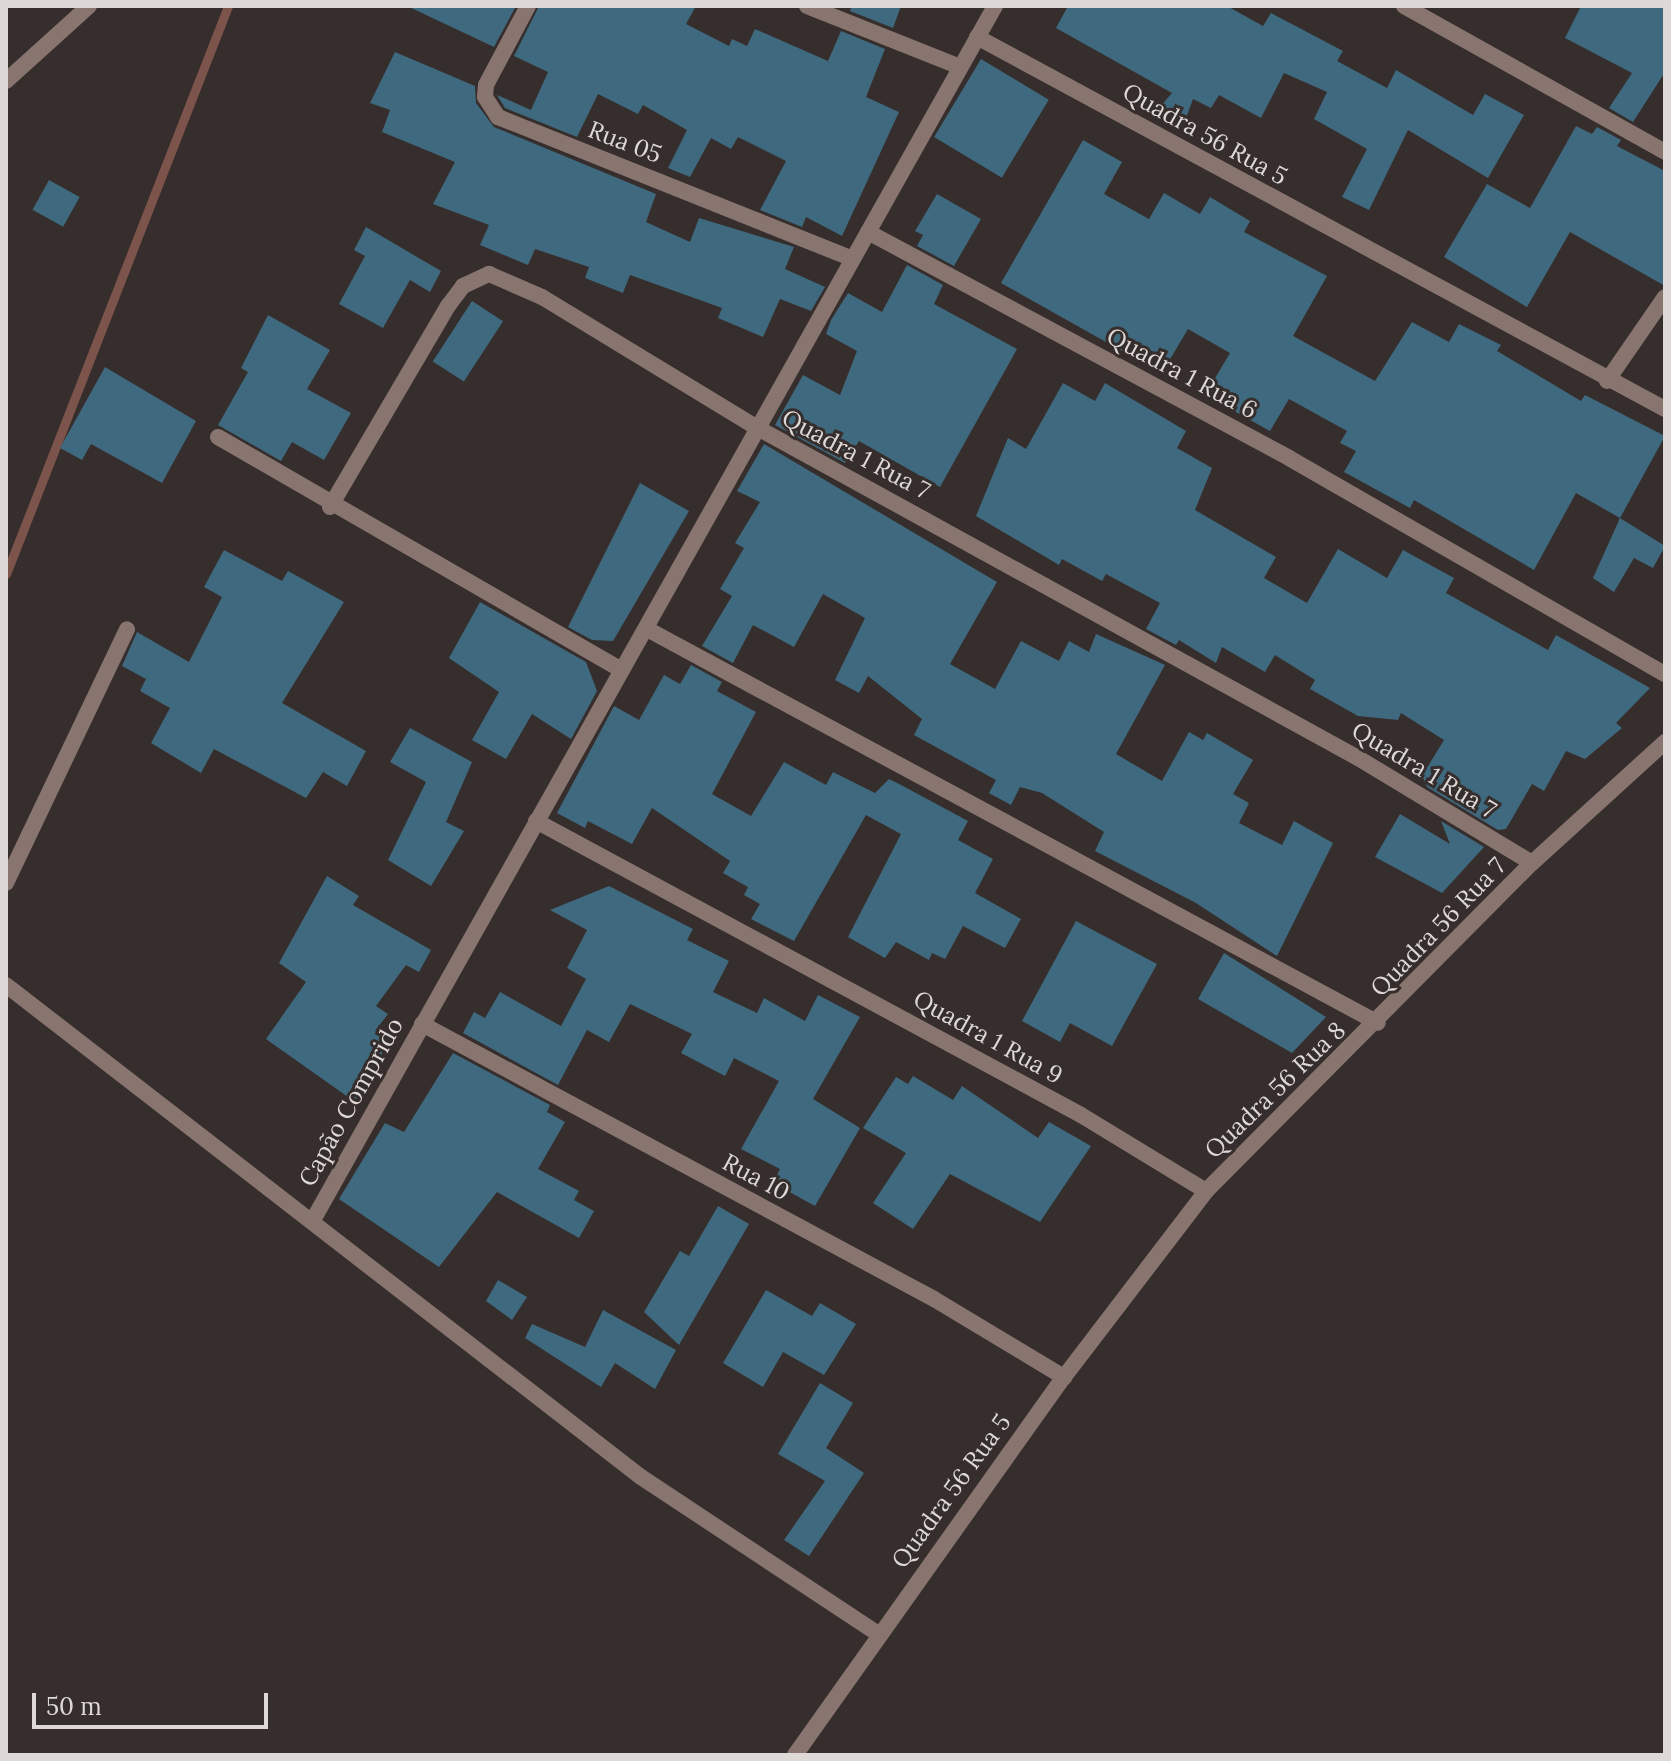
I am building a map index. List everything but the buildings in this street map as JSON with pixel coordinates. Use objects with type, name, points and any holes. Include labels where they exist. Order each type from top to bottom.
[{"type":"street","points":[[6,81],[89,6]]},
{"type":"street","name":"Rua 05","points":[[528,6],[486,85],[485,97],[498,117],[851,258]]},
{"type":"street","points":[[807,6],[958,66]]},
{"type":"street","points":[[330,507],[448,306],[480,275],[542,297],[756,427],[868,232],[958,66],[995,6]]},
{"type":"street","points":[[1404,6],[1665,152]]},
{"type":"street","name":"Quadra 56 Rua 5","points":[[977,37],[1607,381],[1665,409]]},
{"type":"street","name":"Quadra 1 Rua 6","points":[[868,232],[1289,458],[1665,674]]},
{"type":"street","points":[[1607,381],[1665,297]]},
{"type":"street","name":"Quadra 1 Rua 7","points":[[647,629],[756,427],[1157,644],[1532,863]]},
{"type":"street","points":[[218,437],[330,507],[621,670]]},
{"type":"street","points":[[6,883],[127,629]]},
{"type":"street","points":[[647,629],[1378,1023]]},
{"type":"street","name":"Capão Comprido","points":[[6,985],[313,1220],[621,670],[647,629]]},
{"type":"street","points":[[1532,863],[1665,742]]},
{"type":"street","name":"Quadra 1 Rua 9","points":[[536,821],[1081,1115],[1206,1191]]},
{"type":"street","name":"Quadra 56 Rua 7","points":[[1378,1023],[1532,863]]},
{"type":"street","name":"Quadra 56 Rua 8","points":[[1206,1191],[1378,1023]]},
{"type":"street","name":"Rua 10","points":[[422,1024],[934,1299],[1064,1377]]},
{"type":"street","points":[[1064,1377],[1206,1191]]},
{"type":"street","points":[[313,1220],[641,1477],[877,1633]]},
{"type":"street","name":"Quadra 56 Rua 5","points":[[795,1755],[877,1633],[1064,1377]]},
{"type":"waterway","points":[[6,574],[228,6]]}]
